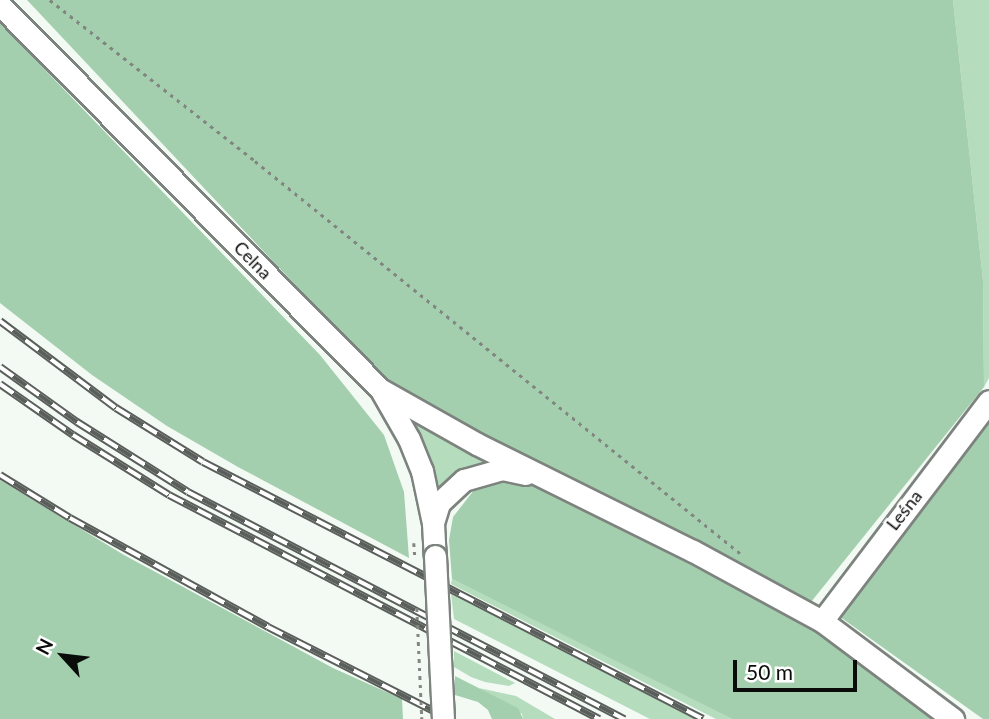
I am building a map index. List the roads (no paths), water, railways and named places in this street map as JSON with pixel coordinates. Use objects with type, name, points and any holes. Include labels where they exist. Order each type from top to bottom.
[{"type":"street","name":"Celna","points":[[0,5],[381,390],[409,439],[422,471],[433,523],[425,556],[429,718]]},
{"type":"street","points":[[381,390],[553,483],[693,551],[822,621],[953,719]]},
{"type":"street","name":"Leśna","points":[[822,621],[989,401]]},
{"type":"street","points":[[433,523],[439,503],[464,480],[479,474],[502,469],[553,483]]},
{"type":"railway","points":[[0,321],[116,408],[203,462],[703,719]]},
{"type":"railway","points":[[0,367],[77,422],[188,492],[624,719]]},
{"type":"railway","points":[[0,384],[73,435],[169,495],[599,719]]},
{"type":"railway","points":[[0,475],[70,518],[268,627],[449,719]]}]
